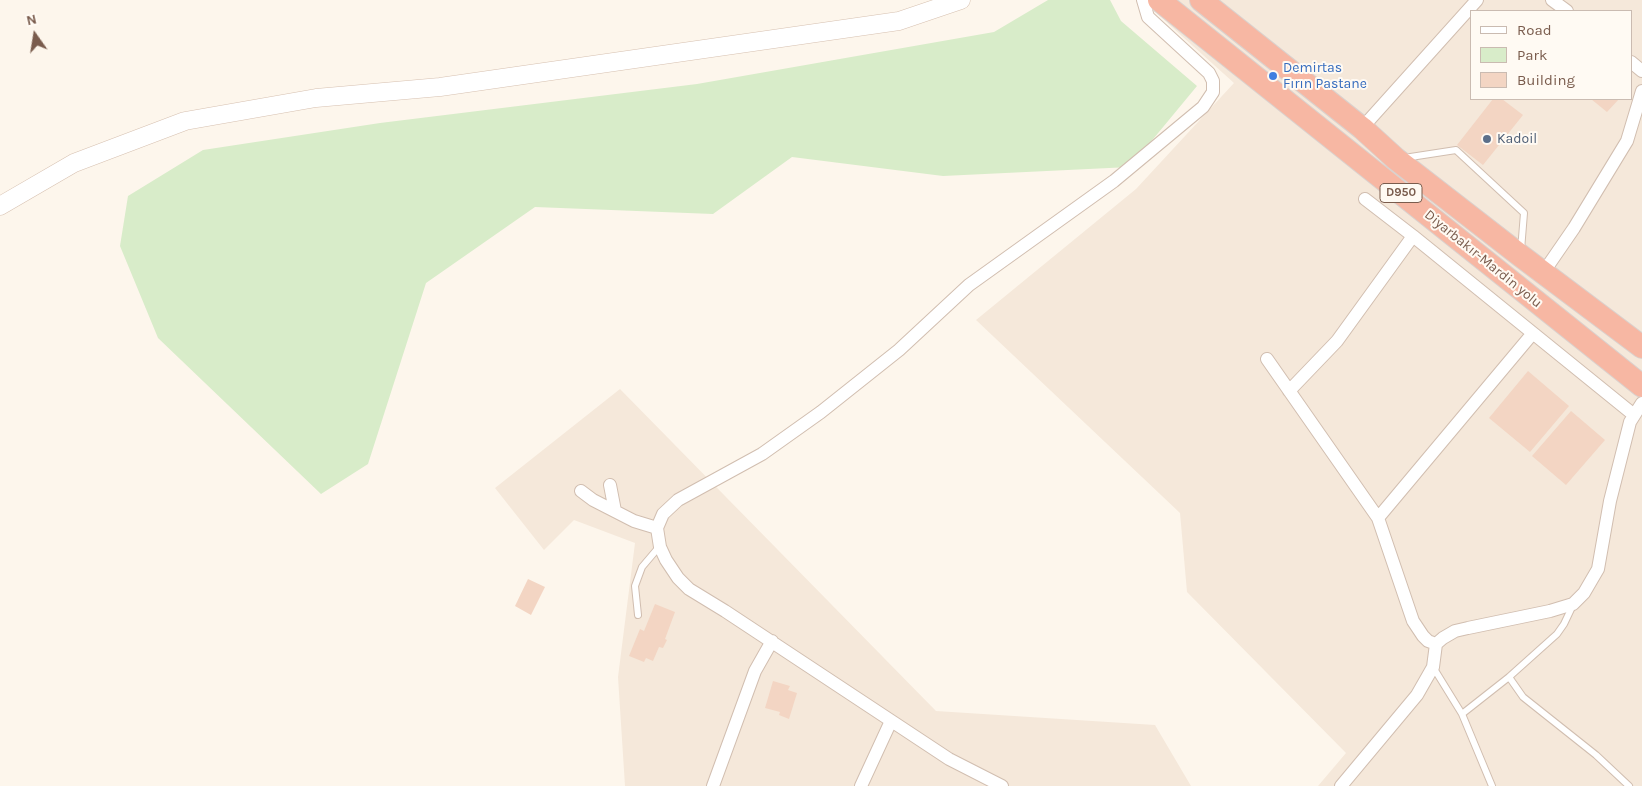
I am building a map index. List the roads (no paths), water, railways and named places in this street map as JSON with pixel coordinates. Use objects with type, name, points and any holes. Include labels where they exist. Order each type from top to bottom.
[{"type":"highway","name":"Diyarbakır-Mardin yolu","points":[[1159,0],[1642,386]]},
{"type":"highway","points":[[1201,0],[1362,128],[1396,159],[1520,256],[1642,346]]},
{"type":"street","points":[[0,206],[74,163],[185,121],[316,98],[440,87],[899,21],[961,0]]},
{"type":"street","points":[[1002,786],[949,759],[772,641],[690,589],[678,578],[660,547],[657,528],[663,514],[678,500],[762,454],[821,412],[899,350],[970,284],[1114,181],[1202,107],[1213,92],[1213,81],[1209,73],[1148,17],[1143,0]]},
{"type":"street","points":[[1362,128],[1477,0]]},
{"type":"street","points":[[1552,0],[1565,10]]},
{"type":"street","points":[[1632,63],[1642,71]]},
{"type":"street","points":[[1543,273],[1574,228],[1628,141],[1642,91]]},
{"type":"street","points":[[1365,199],[1634,415]]},
{"type":"street","points":[[1289,391],[1337,341],[1413,236]]},
{"type":"street","points":[[1378,518],[1533,333]]},
{"type":"street","points":[[1267,359],[1378,518],[1413,621],[1423,636],[1428,641],[1436,644]]},
{"type":"street","points":[[1341,786],[1417,695],[1433,667],[1436,644],[1455,631],[1550,611],[1573,604],[1584,593],[1598,569],[1610,501],[1630,422],[1642,403]]},
{"type":"street","points":[[610,485],[615,511]]},
{"type":"street","points":[[581,491],[593,500],[615,511],[657,528]]},
{"type":"street","points":[[713,786],[755,671],[772,641]]},
{"type":"street","points":[[861,786],[891,721]]},
{"type":"lane","points":[[1396,159],[1456,150],[1524,212],[1520,256]]},
{"type":"lane","points":[[638,615],[636,586],[642,567],[660,547]]},
{"type":"lane","points":[[1462,714],[1509,677],[1557,634],[1573,604]]},
{"type":"lane","points":[[1433,667],[1462,714],[1492,786]]},
{"type":"lane","points":[[1509,677],[1523,697],[1596,755],[1629,786]]},
{"type":"place","name":"Demirtas Fırın Pastane","points":[[1273,76]]},
{"type":"place","name":"Kadoil","points":[[1487,139]]}]
